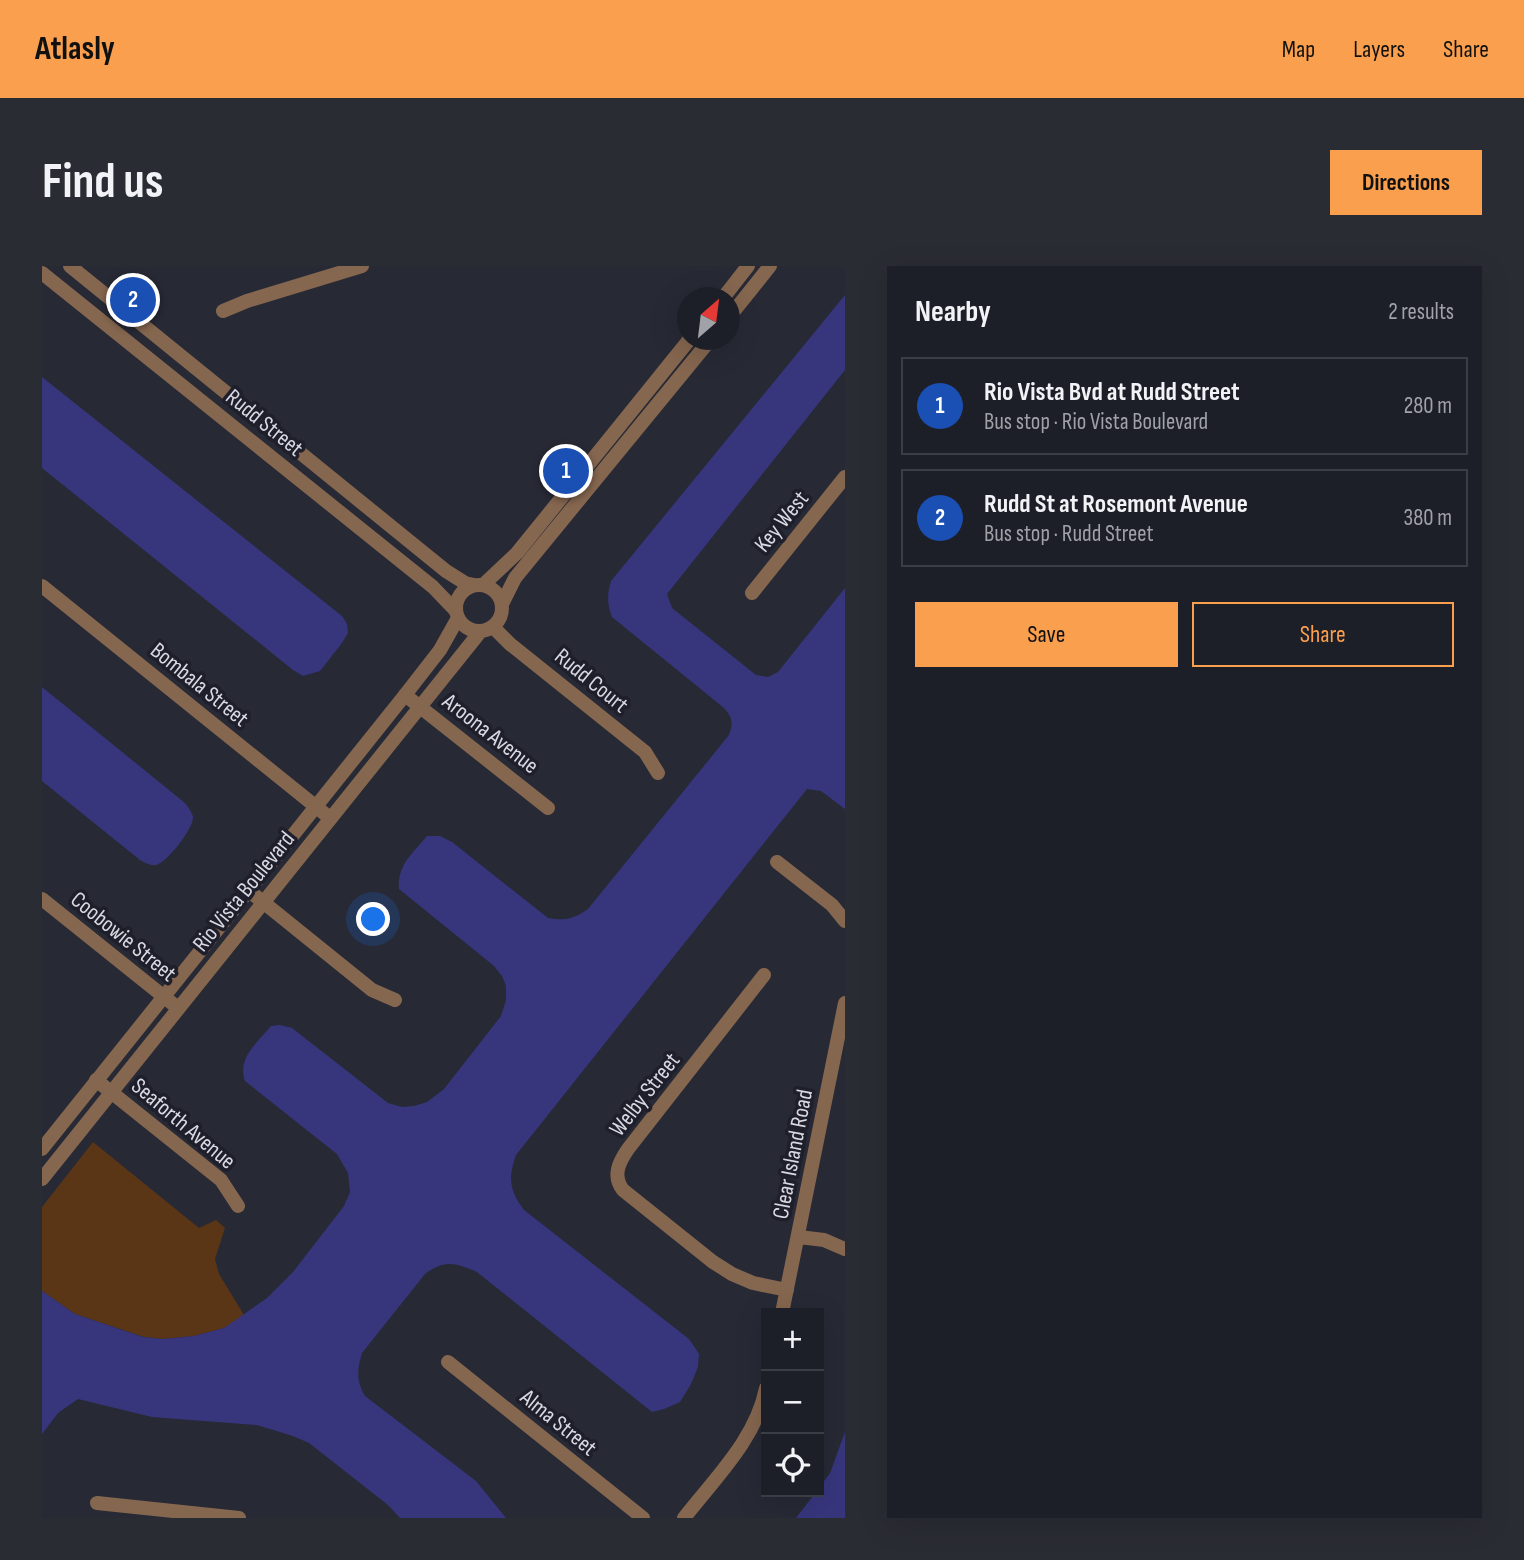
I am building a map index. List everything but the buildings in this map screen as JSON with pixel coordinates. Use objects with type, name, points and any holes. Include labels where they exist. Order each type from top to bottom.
[{"type":"street","name":"Rudd Street","points":[[70,266],[446,572],[465,583],[479,585]]},
{"type":"street","points":[[223,311],[247,300],[362,266]]},
{"type":"street","points":[[732,287],[748,266]]},
{"type":"street","points":[[740,304],[770,266]]},
{"type":"street","name":"Rudd Street","points":[[42,274],[433,587],[457,615]]},
{"type":"street","points":[[159,366],[173,350]]},
{"type":"street","points":[[681,350],[517,553],[479,585],[461,594],[457,615],[463,625],[486,629],[501,615],[502,604],[515,578],[702,350]]},
{"type":"street","points":[[265,451],[277,436]]},
{"type":"street","name":"Key West","points":[[752,593],[845,477]]},
{"type":"street","points":[[479,585],[499,596],[502,604]]},
{"type":"street","name":"Bombala Street","points":[[42,586],[330,818]]},
{"type":"street","name":"Rio Vista Boulevard","points":[[42,1149],[440,650],[457,615]]},
{"type":"street","name":"Rio Vista Boulevard","points":[[42,1179],[420,706],[486,629]]},
{"type":"street","name":"Rudd Court","points":[[486,629],[510,644],[645,752],[658,773]]},
{"type":"street","name":"Aroona Avenue","points":[[405,695],[548,808]]},
{"type":"street","points":[[777,862],[832,905],[845,920]]},
{"type":"street","points":[[248,890],[372,990],[395,1000]]},
{"type":"street","name":"Coobowie Street","points":[[42,899],[178,1008]]},
{"type":"street","name":"Welby Street","points":[[764,975],[628,1149],[618,1166],[617,1180],[623,1190],[713,1262],[741,1279],[787,1290]]},
{"type":"street","name":"Clear Island Road","points":[[783,1308],[845,1003]]},
{"type":"street","name":"Seaforth Avenue","points":[[96,1080],[221,1180],[238,1206]]},
{"type":"street","points":[[799,1237],[824,1240],[845,1249]]},
{"type":"street","name":"Alma Street","points":[[448,1362],[643,1518]]},
{"type":"street","points":[[684,1518],[747,1437],[761,1407]]},
{"type":"street","points":[[97,1503],[239,1518]]},
{"type":"shaded area","points":[[845,295],[845,370],[667,594],[672,608],[756,675],[768,677],[778,672],[845,588],[845,809],[821,791],[807,789],[516,1155],[512,1170],[511,1184],[524,1210],[689,1339],[699,1354],[698,1367],[680,1402],[652,1412],[477,1272],[463,1266],[445,1264],[425,1274],[362,1353],[359,1380],[365,1396],[476,1481],[506,1518],[400,1518],[388,1505],[309,1443],[257,1425],[152,1417],[78,1399],[58,1413],[42,1434],[42,1291],[75,1314],[143,1337],[163,1339],[194,1336],[224,1328],[267,1298],[293,1272],[344,1206],[350,1192],[348,1173],[337,1154],[245,1081],[243,1073],[246,1058],[271,1026],[292,1028],[388,1103],[402,1107],[427,1102],[444,1089],[501,1016],[506,1000],[506,986],[494,966],[399,889],[403,866],[427,836],[440,836],[452,842],[548,918],[574,917],[588,909],[729,735],[731,721],[724,708],[612,617],[608,603],[611,581]]},
{"type":"shaded area","points":[[42,377],[342,616],[348,633],[320,671],[303,676],[293,670],[42,468]]},
{"type":"shaded area","points":[[42,687],[189,808],[193,817],[189,829],[173,852],[161,863],[152,865],[140,860],[42,781]]},
{"type":"shaded area","points":[[93,1142],[199,1228],[216,1220],[225,1228],[215,1259],[219,1274],[244,1315],[224,1328],[194,1336],[163,1339],[144,1337],[75,1314],[42,1291],[42,1207]]},
{"type":"shaded area","points":[[845,1432],[845,1518],[796,1518],[812,1497],[824,1497],[824,1481],[830,1473]]},
{"type":"place","name":"Rudd St at Rosemont Avenue","points":[[133,300]]},
{"type":"place","name":"Rio Vista Bvd at Rudd Street","points":[[566,471]]}]
